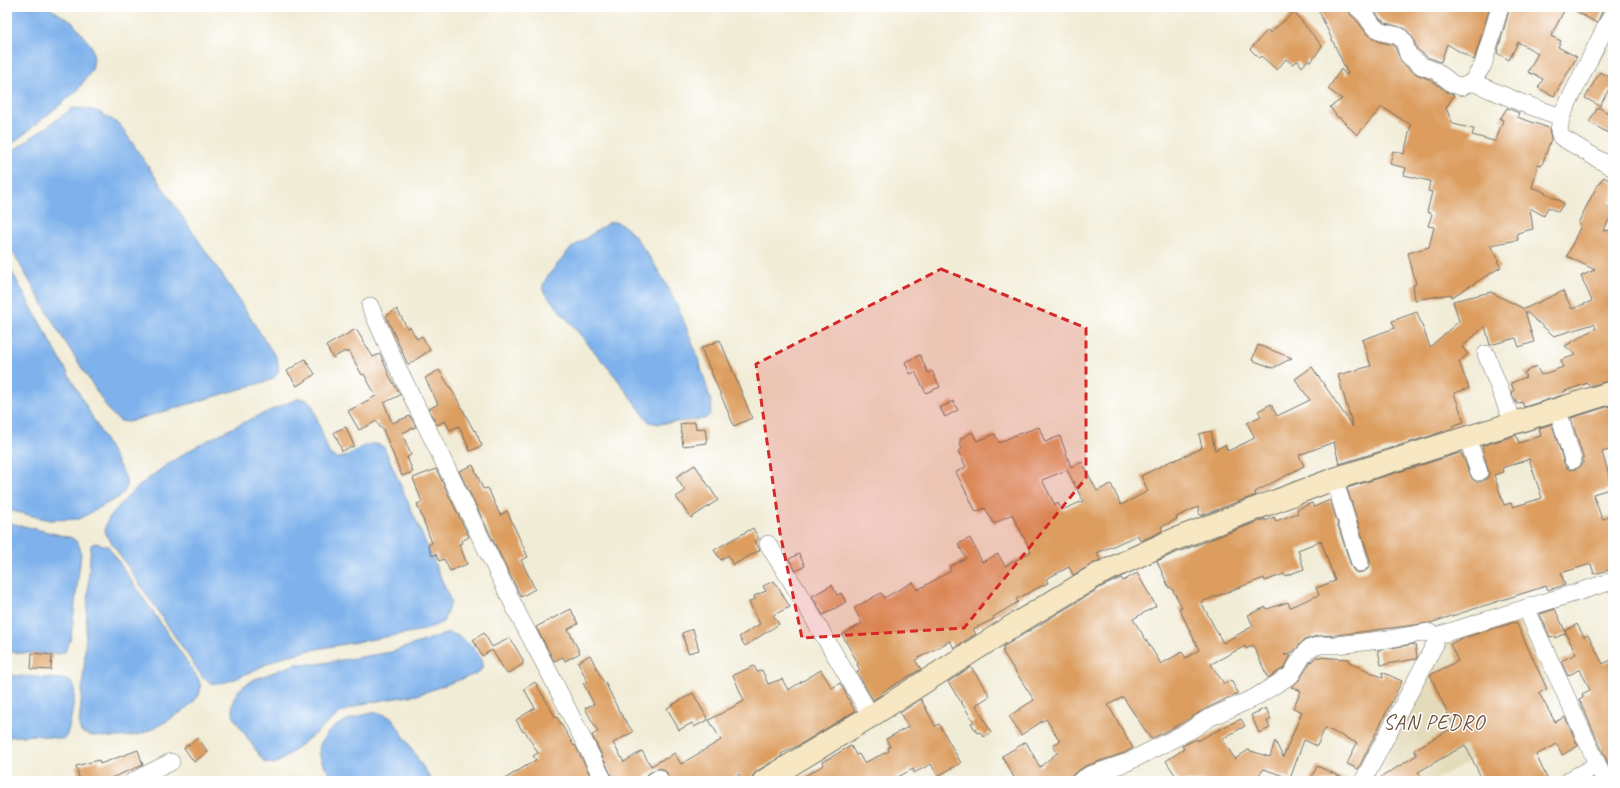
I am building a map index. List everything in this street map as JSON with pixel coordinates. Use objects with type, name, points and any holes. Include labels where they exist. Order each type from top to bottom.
[{"type":"street","points":[[1357,7],[1366,14],[1373,26],[1382,32],[1399,36],[1404,41],[1408,55],[1422,66],[1436,71],[1453,84],[1462,87],[1472,82],[1483,65],[1500,7]]},
{"type":"street","points":[[1613,12],[1561,116],[1559,132],[1561,137],[1613,168]]},
{"type":"street","points":[[1472,82],[1522,103],[1561,116]]},
{"type":"street","points":[[370,306],[397,367],[519,616],[604,781]]},
{"type":"street","points":[[1486,354],[1513,422]]},
{"type":"street","points":[[764,781],[871,716],[1009,628],[1097,575],[1173,540],[1334,479],[1557,408],[1613,392]]},
{"type":"street","points":[[1557,408],[1573,460]]},
{"type":"street","points":[[1467,437],[1479,472]]},
{"type":"street","points":[[1334,479],[1360,563]]},
{"type":"street","points":[[768,544],[871,716]]},
{"type":"street","points":[[1080,781],[1090,775],[1128,762],[1189,731],[1209,718],[1254,698],[1291,676],[1308,649],[1320,645],[1337,645],[1389,639],[1428,632],[1436,636],[1613,581]]},
{"type":"street","points":[[1526,608],[1605,781]]},
{"type":"street","points":[[1363,781],[1435,644],[1436,636]]},
{"type":"street","points":[[133,781],[171,762]]},
{"type":"street","points":[[1568,781],[1597,765]]},
{"type":"highlighted area","points":[[941,269],[1086,328],[1086,478],[964,628],[802,638],[780,533],[756,364]]},
{"type":"shaded area","points":[[1519,616],[1551,691],[1504,713],[1515,737],[1432,781],[1375,781],[1372,775],[1444,643],[1467,632]]},
{"type":"water","points":[[7,7],[48,7],[72,22],[92,47],[94,59],[92,70],[77,91],[7,148]]},
{"type":"water","points":[[73,108],[93,110],[120,125],[235,294],[277,359],[278,371],[276,376],[271,380],[128,422],[120,421],[110,412],[57,329],[7,242],[7,155]]},
{"type":"water","points":[[615,222],[627,228],[636,238],[654,263],[675,302],[692,342],[712,405],[710,414],[704,419],[659,424],[649,422],[615,376],[543,291],[543,285],[547,277],[570,249],[608,223]]},
{"type":"water","points":[[7,263],[126,478],[126,489],[119,497],[79,519],[50,520],[7,510]]},
{"type":"water","points":[[299,398],[307,400],[312,404],[329,453],[334,457],[340,458],[346,456],[366,445],[378,444],[384,447],[451,602],[443,622],[425,630],[311,650],[282,657],[233,680],[218,684],[211,683],[203,678],[107,536],[105,532],[106,524],[115,510],[136,488],[179,457],[202,443]]},
{"type":"water","points":[[7,522],[72,538],[79,545],[81,554],[71,638],[65,652],[60,654],[19,653],[7,651]]},
{"type":"water","points":[[95,543],[108,546],[198,678],[200,684],[199,695],[189,706],[164,723],[141,734],[119,737],[93,736],[81,732],[79,725],[84,669],[90,555],[91,545]]},
{"type":"water","points":[[448,633],[459,637],[472,647],[481,659],[482,665],[480,671],[476,674],[417,695],[362,704],[340,713],[282,760],[274,764],[264,762],[234,718],[232,706],[234,698],[239,690],[255,679],[296,664],[317,664],[391,652]]},
{"type":"water","points":[[7,675],[61,679],[68,680],[73,684],[74,701],[66,737],[63,739],[34,735],[7,737]]},
{"type":"water","points":[[378,712],[392,718],[432,781],[335,781],[319,755],[321,742],[326,734],[342,723]]},
{"type":"building","points":[[1317,7],[1347,7],[1350,14],[1367,34],[1379,42],[1394,45],[1402,63],[1416,74],[1431,80],[1447,92],[1454,95],[1446,108],[1453,124],[1474,129],[1472,135],[1494,141],[1496,140],[1503,120],[1500,119],[1507,108],[1519,113],[1517,117],[1549,128],[1551,139],[1542,165],[1538,164],[1532,188],[1538,189],[1564,203],[1558,212],[1548,207],[1544,216],[1530,208],[1533,229],[1517,233],[1518,240],[1490,245],[1499,260],[1497,261],[1501,267],[1452,297],[1451,294],[1415,300],[1413,285],[1416,284],[1408,253],[1429,247],[1434,227],[1428,226],[1432,214],[1427,212],[1432,192],[1428,191],[1430,181],[1404,175],[1406,168],[1390,164],[1393,151],[1404,154],[1411,125],[1382,107],[1357,135],[1339,117],[1338,118],[1330,107],[1342,99],[1328,89],[1341,69],[1346,75],[1348,74]]},
{"type":"building","points":[[1375,7],[1385,7],[1393,10],[1394,7],[1490,7],[1474,60],[1447,44],[1441,62],[1427,57],[1417,49],[1413,38],[1406,29],[1386,23],[1380,19],[1374,10]]},
{"type":"building","points":[[1510,7],[1566,7],[1551,36],[1561,41],[1558,47],[1577,57],[1554,96],[1538,88],[1543,79],[1528,72],[1538,53],[1518,42],[1509,60],[1497,53]]},
{"type":"building","points":[[1568,7],[1604,7],[1597,23]]},
{"type":"building","points":[[1294,12],[1322,46],[1311,62],[1308,60],[1302,67],[1298,61],[1292,64],[1286,59],[1277,70],[1261,56],[1259,58],[1250,49],[1268,30],[1270,33]]},
{"type":"building","points":[[1600,72],[1613,79],[1613,91],[1609,89],[1600,106],[1585,98]]},
{"type":"building","points":[[1598,107],[1613,116],[1613,136],[1589,122]]},
{"type":"building","points":[[1604,177],[1613,182],[1613,195],[1609,202],[1613,204],[1613,213],[1603,231],[1613,230],[1613,380],[1589,386],[1588,383],[1562,392],[1563,395],[1524,407],[1522,402],[1517,404],[1511,392],[1514,391],[1511,383],[1526,377],[1524,373],[1536,366],[1541,375],[1563,367],[1561,360],[1576,355],[1565,346],[1596,328],[1594,324],[1554,336],[1525,311],[1534,342],[1519,347],[1516,338],[1490,345],[1485,326],[1462,347],[1468,354],[1459,362],[1469,388],[1454,393],[1464,422],[1452,426],[1453,428],[1433,435],[1339,464],[1334,442],[1299,455],[1304,466],[1255,492],[1256,495],[1200,516],[1198,507],[1176,517],[1177,519],[1161,527],[1163,530],[1156,534],[1140,541],[1138,535],[1097,553],[1100,560],[1073,575],[1069,567],[1046,579],[1048,583],[1016,599],[1018,602],[993,617],[994,619],[973,629],[976,634],[954,648],[950,641],[915,660],[921,669],[881,693],[882,694],[873,700],[857,672],[860,670],[857,664],[858,663],[842,635],[862,623],[854,608],[881,593],[884,598],[913,582],[917,590],[951,571],[949,567],[966,558],[958,544],[970,538],[982,562],[998,554],[1005,566],[1031,552],[1012,514],[994,524],[985,508],[976,512],[956,472],[966,467],[958,451],[962,449],[960,439],[972,432],[977,441],[995,434],[999,443],[1013,436],[1039,427],[1045,442],[1060,436],[1071,467],[1082,462],[1097,491],[1111,484],[1121,505],[1148,491],[1141,476],[1202,448],[1199,434],[1211,431],[1215,450],[1225,445],[1228,451],[1255,438],[1247,423],[1261,416],[1258,411],[1271,404],[1277,416],[1310,400],[1295,379],[1312,367],[1353,427],[1338,375],[1371,366],[1362,340],[1395,328],[1392,321],[1417,312],[1430,347],[1459,321],[1453,301],[1491,292],[1524,309],[1563,291],[1572,309],[1592,301],[1581,276],[1595,270],[1567,256],[1581,225],[1578,223],[1597,186]],"holes":[[[1067,470],[1083,501],[1062,510],[1058,503],[1055,505],[1042,480]]]},
{"type":"building","points":[[397,309],[407,328],[410,327],[417,339],[422,336],[430,350],[408,365],[386,316]]},
{"type":"building","points":[[356,329],[373,357],[380,354],[400,395],[384,403],[392,423],[410,416],[416,427],[402,433],[411,455],[407,457],[413,472],[402,476],[382,427],[380,428],[377,421],[359,430],[348,411],[376,396],[364,374],[362,375],[349,351],[346,353],[345,351],[333,358],[326,346]]},
{"type":"building","points":[[720,340],[752,418],[734,426],[701,348]]},
{"type":"building","points":[[1258,345],[1292,358],[1273,368],[1252,360]]},
{"type":"building","points":[[920,355],[928,373],[932,371],[940,387],[926,393],[915,372],[910,374],[905,362]]},
{"type":"building","points":[[305,359],[315,374],[297,386],[287,371]]},
{"type":"building","points":[[439,370],[456,397],[474,431],[475,430],[482,446],[470,451],[459,426],[450,430],[445,421],[437,425],[434,420],[429,409],[438,404],[425,378]]},
{"type":"building","points":[[953,401],[958,410],[945,417],[940,408]]},
{"type":"building","points":[[1613,405],[1613,449],[1602,452],[1613,488],[1593,494],[1602,519],[1613,516],[1613,569],[1594,574],[1591,564],[1561,573],[1565,585],[1548,590],[1546,586],[1430,623],[1317,636],[1304,640],[1293,652],[1284,655],[1291,655],[1284,668],[1268,678],[1253,645],[1246,649],[1245,646],[1211,664],[1224,684],[1231,680],[1238,693],[1205,709],[1151,739],[1123,697],[1108,705],[1133,748],[1124,753],[1085,766],[1071,777],[1070,781],[1016,781],[1002,756],[1026,742],[1040,767],[1057,753],[1053,745],[1060,741],[1046,719],[1021,735],[1009,716],[1034,700],[1002,651],[1004,650],[1003,647],[1103,586],[1121,578],[1123,581],[1137,573],[1156,606],[1133,619],[1161,664],[1182,652],[1186,658],[1199,650],[1179,608],[1182,607],[1171,587],[1169,588],[1157,561],[1265,519],[1265,521],[1274,517],[1276,521],[1298,513],[1297,509],[1312,503],[1314,507],[1330,500],[1351,566],[1357,573],[1363,572],[1370,566],[1370,560],[1347,488],[1460,453],[1462,454],[1472,479],[1477,482],[1482,482],[1489,474],[1482,446],[1516,435],[1519,443],[1541,436],[1539,428],[1552,424],[1564,463],[1570,470],[1576,469],[1583,463],[1583,457],[1571,418]],"holes":[[[1529,459],[1542,498],[1513,507],[1511,503],[1504,505],[1494,475],[1503,472],[1502,468]],[[1321,541],[1335,581],[1316,588],[1319,595],[1290,607],[1288,602],[1267,609],[1266,607],[1248,615],[1253,626],[1223,643],[1201,602],[1264,578],[1265,581],[1304,569],[1298,550]]]},
{"type":"building","points":[[695,422],[696,429],[705,428],[707,443],[683,446],[680,424]]},
{"type":"building","points":[[346,427],[354,446],[342,451],[334,432]]},
{"type":"building","points":[[473,465],[483,489],[488,488],[500,515],[507,511],[528,557],[521,560],[535,589],[521,597],[459,471]]},
{"type":"building","points":[[695,465],[718,500],[691,518],[676,497],[685,491],[676,477]]},
{"type":"building","points":[[436,469],[469,537],[461,541],[462,543],[459,544],[467,564],[450,571],[444,559],[439,561],[436,554],[432,556],[428,545],[432,543],[417,504],[422,502],[413,478]]},
{"type":"building","points":[[753,528],[759,539],[755,541],[760,550],[733,565],[728,555],[721,560],[714,550]]},
{"type":"building","points":[[799,554],[805,566],[796,571],[789,559]]},
{"type":"building","points":[[774,581],[790,607],[773,615],[779,624],[745,646],[739,637],[760,624],[749,602],[755,599],[754,596],[766,591],[763,586]]},
{"type":"building","points":[[832,585],[837,595],[841,593],[846,602],[823,615],[812,596]]},
{"type":"building","points":[[571,609],[578,624],[568,629],[580,653],[565,661],[563,657],[554,661],[536,627]]},
{"type":"building","points":[[1555,609],[1566,633],[1555,638],[1554,636],[1550,637],[1540,614]]},
{"type":"building","points":[[1516,622],[1547,689],[1539,693],[1555,722],[1565,717],[1578,746],[1562,755],[1557,744],[1536,755],[1547,778],[1541,781],[1483,781],[1465,745],[1418,772],[1421,776],[1412,781],[1375,781],[1417,755],[1414,750],[1454,727],[1430,675],[1458,661],[1450,644],[1460,639]]},
{"type":"building","points":[[1577,624],[1584,637],[1588,635],[1603,664],[1613,659],[1613,774],[1579,699],[1583,697],[1582,694],[1590,690],[1580,669],[1568,676],[1561,661],[1576,654],[1565,631]]},
{"type":"building","points":[[693,629],[699,650],[688,653],[682,633]]},
{"type":"building","points":[[484,633],[492,647],[510,638],[523,660],[523,664],[507,674],[492,650],[482,656],[473,640]]},
{"type":"building","points":[[1415,644],[1416,659],[1381,665],[1378,650]]},
{"type":"building","points":[[32,653],[52,655],[51,670],[31,669]]},
{"type":"building","points":[[590,655],[619,711],[633,732],[613,743],[624,762],[642,751],[651,766],[665,758],[666,759],[674,753],[681,764],[721,740],[709,720],[744,701],[733,675],[754,666],[757,672],[762,670],[768,684],[782,679],[788,690],[821,670],[832,688],[840,683],[855,711],[801,744],[781,754],[782,756],[757,771],[753,775],[752,781],[743,781],[739,774],[727,781],[668,781],[667,773],[663,769],[659,768],[649,773],[645,777],[644,781],[614,781],[592,735],[598,732],[585,708],[594,704],[583,683],[587,681],[578,662]]},
{"type":"building","points":[[1316,657],[1349,659],[1349,662],[1383,678],[1382,672],[1402,681],[1358,769],[1347,764],[1357,743],[1325,728],[1317,746],[1304,740],[1291,776],[1292,779],[1264,769],[1254,781],[1179,781],[1166,761],[1184,749],[1182,746],[1197,739],[1198,741],[1241,719],[1245,726],[1222,739],[1235,759],[1248,750],[1270,757],[1275,741],[1283,757],[1302,712],[1293,708],[1301,691],[1291,687],[1299,680],[1310,663]]},
{"type":"building","points":[[971,667],[990,696],[976,705],[991,732],[984,737],[980,732],[977,733],[971,723],[974,722],[948,682]]},
{"type":"building","points":[[535,682],[556,718],[557,717],[574,746],[575,745],[593,781],[501,781],[536,760],[533,756],[538,753],[525,731],[523,732],[516,720],[535,708],[524,689]]},
{"type":"building","points":[[693,693],[708,720],[694,727],[692,723],[679,730],[667,708]]},
{"type":"building","points":[[921,699],[935,726],[939,724],[961,763],[938,776],[931,764],[914,773],[913,769],[890,781],[796,781],[824,765],[822,762],[851,746],[856,755],[859,754],[864,763],[889,751],[888,748],[890,747],[886,739],[908,727],[900,713]]},
{"type":"building","points":[[1266,708],[1271,719],[1267,721],[1270,728],[1259,733],[1251,715]]},
{"type":"building","points":[[198,738],[208,752],[194,762],[184,748]]},
{"type":"building","points":[[138,750],[143,765],[111,778],[112,781],[80,781],[76,766],[99,760],[100,764]]},
{"type":"building","points":[[1317,766],[1350,781],[1310,781]]},
{"type":"district","name":"SAN PEDRO","points":[[1434,722]]}]
